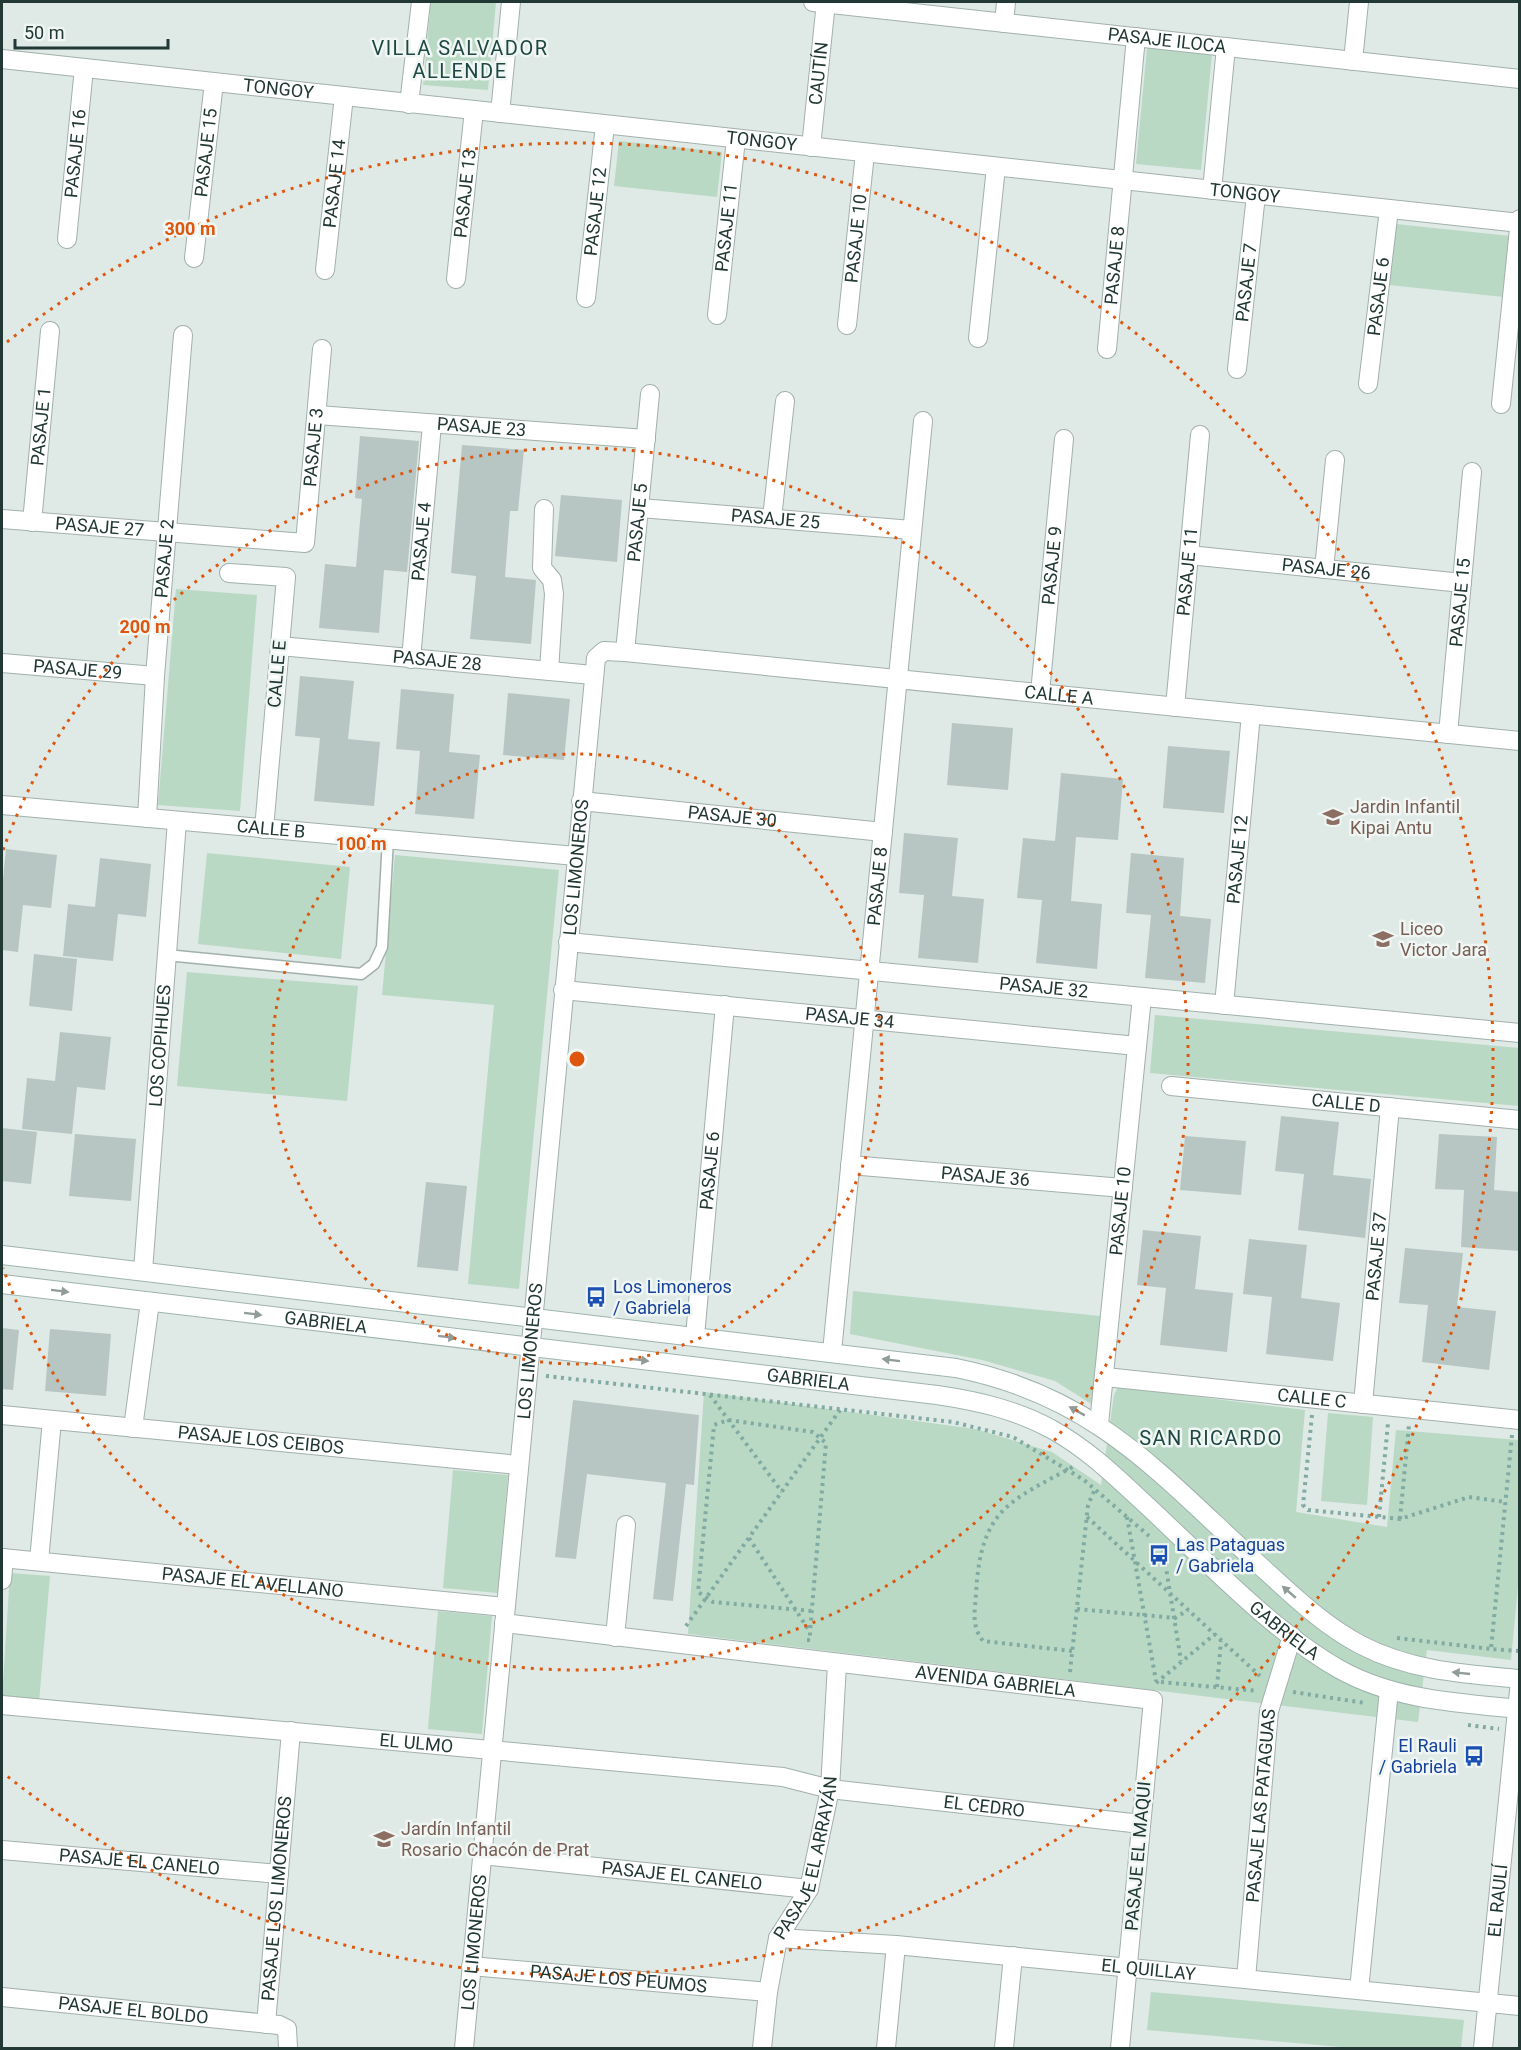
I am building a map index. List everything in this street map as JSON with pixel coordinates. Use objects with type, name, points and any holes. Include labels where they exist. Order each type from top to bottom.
[{"type":"street","points":[[410,104],[421,2]]},
{"type":"street","points":[[501,113],[512,2]]},
{"type":"street","name":"PASAJE ILOCA","points":[[822,2],[1520,79]]},
{"type":"street","name":"CAUTÍN","points":[[811,147],[822,2]]},
{"type":"street","points":[[1004,23],[1006,2]]},
{"type":"street","points":[[1353,61],[1359,2]]},
{"type":"street","name":"PASAJE 8","points":[[1107,349],[1136,37]]},
{"type":"street","points":[[1212,190],[1226,47]]},
{"type":"street","name":"TONGOY","points":[[2,59],[1519,222]]},
{"type":"street","name":"PASAJE 16","points":[[67,239],[84,68]]},
{"type":"street","name":"PASAJE 15","points":[[194,258],[214,82]]},
{"type":"street","name":"PASAJE 14","points":[[325,270],[344,96]]},
{"type":"street","name":"PASAJE 13","points":[[456,279],[474,110]]},
{"type":"street","name":"PASAJE 12","points":[[586,298],[605,124]]},
{"type":"street","name":"PASAJE 11","points":[[717,315],[736,139]]},
{"type":"street","name":"PASAJE 10","points":[[847,325],[865,153]]},
{"type":"street","points":[[978,338],[996,167]]},
{"type":"street","name":"PASAJE 7","points":[[1237,369],[1256,195]]},
{"type":"street","name":"PASAJE 6","points":[[1368,384],[1389,209]]},
{"type":"street","points":[[1501,404],[1519,222]]},
{"type":"street","name":"PASAJE 1","points":[[32,522],[50,331]]},
{"type":"street","name":"PASAJE 2","points":[[147,818],[155,676],[183,335]]},
{"type":"street","name":"PASAJE 3","points":[[305,543],[322,349]]},
{"type":"street","name":"PASAJE 5","points":[[625,652],[650,394]]},
{"type":"street","points":[[772,518],[785,401]]},
{"type":"street","name":"PASAJE 23","points":[[317,415],[646,439]]},
{"type":"street","name":"PASAJE 8","points":[[832,1352],[923,421]]},
{"type":"street","name":"PASAJE 4","points":[[411,658],[432,424]]},
{"type":"street","name":"PASAJE 11","points":[[1175,707],[1200,435]]},
{"type":"street","name":"PASAJE 9","points":[[1040,693],[1064,439]]},
{"type":"street","points":[[1324,569],[1335,460]]},
{"type":"street","name":"PASAJE 15","points":[[1448,734],[1472,472]]},
{"type":"street","name":"PASAJE 25","points":[[640,508],[912,530]]},
{"type":"street","points":[[544,509],[542,568],[552,580],[554,594],[549,671]]},
{"type":"street","name":"PASAJE 27","points":[[2,519],[305,543]]},
{"type":"street","name":"PASAJE 26","points":[[1189,555],[1462,583]]},
{"type":"street","name":"CALLE E","points":[[229,573],[286,577],[264,829]]},
{"type":"street","name":"PASAJE 28","points":[[280,646],[593,675]]},
{"type":"street","name":"CALLE A","points":[[599,653],[625,652],[1520,741]]},
{"type":"street","name":"LOS LIMONEROS","points":[[464,2049],[593,675],[596,657],[599,653]]},
{"type":"street","name":"PASAJE 29","points":[[2,663],[155,676]]},
{"type":"street","name":"PASAJE 12","points":[[1224,1005],[1251,714]]},
{"type":"street","name":"PASAJE 30","points":[[581,801],[883,832]]},
{"type":"street","name":"CALLE B","points":[[2,805],[576,856]]},
{"type":"street","name":"LOS COPIHUES","points":[[143,1271],[177,821]]},
{"type":"street","name":"PASAJE 32","points":[[568,942],[1520,1033]]},
{"type":"street","name":"PASAJE 34","points":[[563,990],[1137,1046]]},
{"type":"street","name":"PASAJE 10","points":[[1099,1424],[1143,997]]},
{"type":"street","name":"PASAJE 6","points":[[695,1336],[725,1005]]},
{"type":"street","name":"CALLE D","points":[[1171,1086],[1520,1120]]},
{"type":"street","name":"PASAJE 37","points":[[1363,1404],[1390,1107]]},
{"type":"street","name":"PASAJE 36","points":[[850,1165],[1123,1188]]},
{"type":"street","name":"GABRIELA","points":[[2,1255],[832,1352],[981,1373],[1037,1391],[1099,1424],[1146,1460],[1286,1590],[1338,1631],[1360,1645],[1406,1663],[1449,1672],[1520,1680]]},
{"type":"street","name":"GABRIELA","points":[[2,1284],[962,1398],[986,1404],[1032,1420],[1092,1456],[1292,1636],[1340,1670],[1388,1699],[1443,1701],[1518,1709]]},
{"type":"street","points":[[133,1428],[150,1302]]},
{"type":"street","name":"CALLE C","points":[[1105,1377],[1516,1420]]},
{"type":"street","name":"PASAJE LOS CEIBOS","points":[[2,1415],[519,1465]]},
{"type":"street","points":[[39,1562],[52,1420]]},
{"type":"street","points":[[615,1637],[626,1524]]},
{"type":"street","points":[[2,1580],[3,1558]]},
{"type":"street","name":"PASAJE EL AVELLANO","points":[[3,1558],[505,1615],[615,1637],[837,1664]]},
{"type":"street","name":"PASAJE LAS PATAGUAS","points":[[1246,1979],[1269,1711],[1292,1636]]},
{"type":"street","name":"AVENIDA GABRIELA","points":[[837,1664],[1153,1700]]},
{"type":"street","name":"PASAJE EL ARRAYÁN","points":[[762,2049],[768,1992],[778,1938],[809,1889],[830,1790],[837,1664]]},
{"type":"street","name":"EL RAULÍ","points":[[1483,2049],[1520,1680]]},
{"type":"street","points":[[1359,1990],[1388,1699]]},
{"type":"street","name":"PASAJE EL MAQUI","points":[[1120,2049],[1153,1700]]},
{"type":"street","name":"EL ULMO","points":[[2,1704],[783,1777],[830,1790]]},
{"type":"street","name":"PASAJE LOS LIMONEROS","points":[[288,2049],[287,2029],[266,2024],[291,1731]]},
{"type":"street","name":"EL CEDRO","points":[[830,1790],[1141,1824]]},
{"type":"street","name":"PASAJE EL CANELO","points":[[2,1850],[279,1875]]},
{"type":"street","name":"PASAJE EL CANELO","points":[[482,1855],[809,1889]]},
{"type":"street","name":"EL QUILLAY","points":[[778,1938],[896,1945],[1520,2006]]},
{"type":"street","points":[[886,2049],[896,1945]]},
{"type":"street","points":[[1004,2049],[1013,1956]]},
{"type":"street","name":"PASAJE LOS PEUMOS","points":[[471,1966],[768,1992]]},
{"type":"street","name":"PASAJE EL BOLDO","points":[[2,1997],[266,2024]]},
{"type":"lane","points":[[166,955],[361,974],[374,964],[382,946],[388,839]]},
{"type":"path","points":[[527,1374],[953,1422],[1013,1437],[1095,1489],[1172,1557]]},
{"type":"path","points":[[710,1395],[782,1492]]},
{"type":"path","points":[[1313,1399],[1303,1505],[1308,1510],[1400,1519],[1469,1497],[1505,1502]]},
{"type":"path","points":[[1379,1517],[1389,1407]]},
{"type":"path","points":[[696,1628],[685,1626],[841,1409]]},
{"type":"path","points":[[1400,1519],[1411,1409]]},
{"type":"path","points":[[798,1639],[810,1640],[826,1443],[813,1432],[729,1420],[714,1425],[698,1592],[713,1602],[812,1611]]},
{"type":"path","points":[[1491,1648],[1505,1502],[1516,1420]]},
{"type":"path","points":[[1072,1651],[982,1641],[974,1629],[977,1562],[993,1520],[1006,1506],[1092,1456]]},
{"type":"path","points":[[1068,1690],[1088,1504],[1095,1489]]},
{"type":"path","points":[[1087,1517],[1276,1689],[1388,1699]]},
{"type":"path","points":[[1127,1517],[1156,1681],[1153,1700]]},
{"type":"path","points":[[749,1538],[810,1632]]},
{"type":"path","points":[[1164,1549],[1181,1661]]},
{"type":"path","points":[[1077,1609],[1174,1618],[1188,1610]]},
{"type":"path","points":[[1156,1681],[1215,1634]]},
{"type":"path","points":[[1389,1636],[1410,1641],[1520,1651]]},
{"type":"path","points":[[1217,1687],[1221,1640]]},
{"type":"path","points":[[1353,1695],[1388,1699]]},
{"type":"path","points":[[1460,1724],[1515,1731]]},
{"type":"green space","points":[[431,2],[496,2],[488,90],[423,85]]},
{"type":"green space","points":[[1147,48],[1212,54],[1201,170],[1136,164]]},
{"type":"green space","points":[[619,141],[722,152],[717,197],[614,186]]},
{"type":"green space","points":[[1396,224],[1510,236],[1504,297],[1389,285]]},
{"type":"green space","points":[[176,589],[257,595],[240,811],[158,805]]},
{"type":"green space","points":[[207,853],[350,867],[341,959],[198,944]]},
{"type":"green space","points":[[395,855],[559,870],[519,1289],[468,1284],[494,1005],[382,995]]},
{"type":"green space","points":[[187,972],[358,986],[347,1101],[177,1086]]},
{"type":"green space","points":[[1155,1015],[1519,1048],[1519,1106],[1150,1073]]},
{"type":"green space","points":[[853,1291],[1100,1316],[1093,1405],[1055,1381],[982,1360],[850,1334]]},
{"type":"green space","points":[[1118,1387],[1305,1410],[1296,1512],[1387,1527],[1396,1430],[1519,1440],[1520,1565],[1511,1660],[1427,1650],[1418,1722],[688,1634],[704,1392],[975,1429],[1052,1452],[1101,1485],[1114,1395]]},
{"type":"green space","points":[[1328,1413],[1373,1417],[1367,1505],[1321,1501]]},
{"type":"green space","points":[[453,1470],[508,1475],[498,1593],[443,1588]]},
{"type":"green space","points":[[10,1573],[50,1576],[39,1702],[2,1698]]},
{"type":"green space","points":[[438,1611],[492,1616],[482,1734],[428,1729]]},
{"type":"green space","points":[[1151,1992],[1464,2020],[1461,2048],[1352,2048],[1147,2030]]},
{"type":"building","points":[[360,436],[419,441],[407,572],[384,570],[379,633],[319,628],[325,564],[356,567],[362,499],[355,498]]},
{"type":"building","points":[[462,445],[524,450],[518,511],[510,511],[505,577],[536,580],[531,644],[470,639],[476,576],[451,573]]},
{"type":"building","points":[[561,495],[622,500],[617,562],[555,556]]},
{"type":"building","points":[[300,676],[354,681],[348,739],[380,742],[374,806],[314,801],[320,738],[295,736]]},
{"type":"building","points":[[401,689],[454,694],[449,752],[480,755],[474,819],[415,814],[420,751],[396,749]]},
{"type":"building","points":[[508,693],[570,699],[564,760],[503,755]]},
{"type":"building","points":[[952,723],[1013,728],[1008,790],[947,785]]},
{"type":"building","points":[[1168,746],[1230,751],[1224,813],[1163,808]]},
{"type":"building","points":[[1061,773],[1123,779],[1118,840],[1076,837],[1071,901],[1102,904],[1097,969],[1036,963],[1042,900],[1017,898],[1023,838],[1055,841]]},
{"type":"building","points":[[904,833],[958,838],[952,896],[984,899],[978,963],[918,958],[924,895],[899,893]]},
{"type":"building","points":[[6,849],[57,855],[51,908],[23,905],[18,952],[2,950],[2,889]]},
{"type":"building","points":[[1131,853],[1184,858],[1180,916],[1211,919],[1205,983],[1145,978],[1151,915],[1126,913]]},
{"type":"building","points":[[100,858],[151,864],[146,917],[118,914],[113,961],[63,956],[68,904],[95,907]]},
{"type":"building","points":[[34,954],[77,959],[72,1011],[29,1006]]},
{"type":"building","points":[[60,1032],[111,1037],[105,1090],[77,1087],[72,1134],[22,1129],[27,1078],[55,1081]]},
{"type":"building","points":[[1281,1116],[1339,1122],[1333,1175],[1371,1179],[1365,1238],[1298,1230],[1304,1174],[1275,1171]]},
{"type":"building","points":[[2,1128],[37,1132],[31,1184],[2,1181]]},
{"type":"building","points":[[75,1134],[136,1139],[131,1201],[69,1196]]},
{"type":"building","points":[[1439,1134],[1497,1137],[1494,1190],[1520,1192],[1520,1251],[1461,1247],[1464,1190],[1435,1189]]},
{"type":"building","points":[[1185,1136],[1246,1141],[1241,1195],[1180,1190]]},
{"type":"building","points":[[426,1182],[467,1186],[458,1271],[417,1267]]},
{"type":"building","points":[[1143,1230],[1201,1236],[1195,1289],[1233,1293],[1227,1352],[1160,1345],[1166,1288],[1137,1285]]},
{"type":"building","points":[[1249,1239],[1307,1245],[1301,1298],[1340,1303],[1333,1361],[1266,1354],[1272,1297],[1243,1294]]},
{"type":"building","points":[[1405,1248],[1463,1253],[1457,1307],[1496,1311],[1489,1370],[1422,1362],[1428,1305],[1399,1303]]},
{"type":"building","points":[[2,1328],[19,1330],[13,1390],[2,1389]]},
{"type":"building","points":[[50,1329],[111,1334],[106,1396],[45,1391]]},
{"type":"building","points":[[573,1400],[699,1415],[694,1485],[686,1484],[673,1601],[653,1599],[666,1483],[587,1474],[576,1559],[555,1557]]},
{"type":"place","name":"Jardin Infantil Kipai Antu","points":[[1333,817]]},
{"type":"place","name":"Liceo Victor Jara","points":[[1383,939]]},
{"type":"place","name":"Los Limoneros / Gabriela","points":[[596,1297]]},
{"type":"place","name":"Las Pataguas / Gabriela","points":[[1159,1555]]},
{"type":"place","name":"El Rauli / Gabriela","points":[[1474,1756]]},
{"type":"place","name":"Jardín Infantil Rosario Chacón de Prat","points":[[384,1839]]},
{"type":"district","name":"VILLA SALVADOR ALLENDE","points":[[460,60]]},
{"type":"district","name":"SAN RICARDO","points":[[1211,1438]]}]
